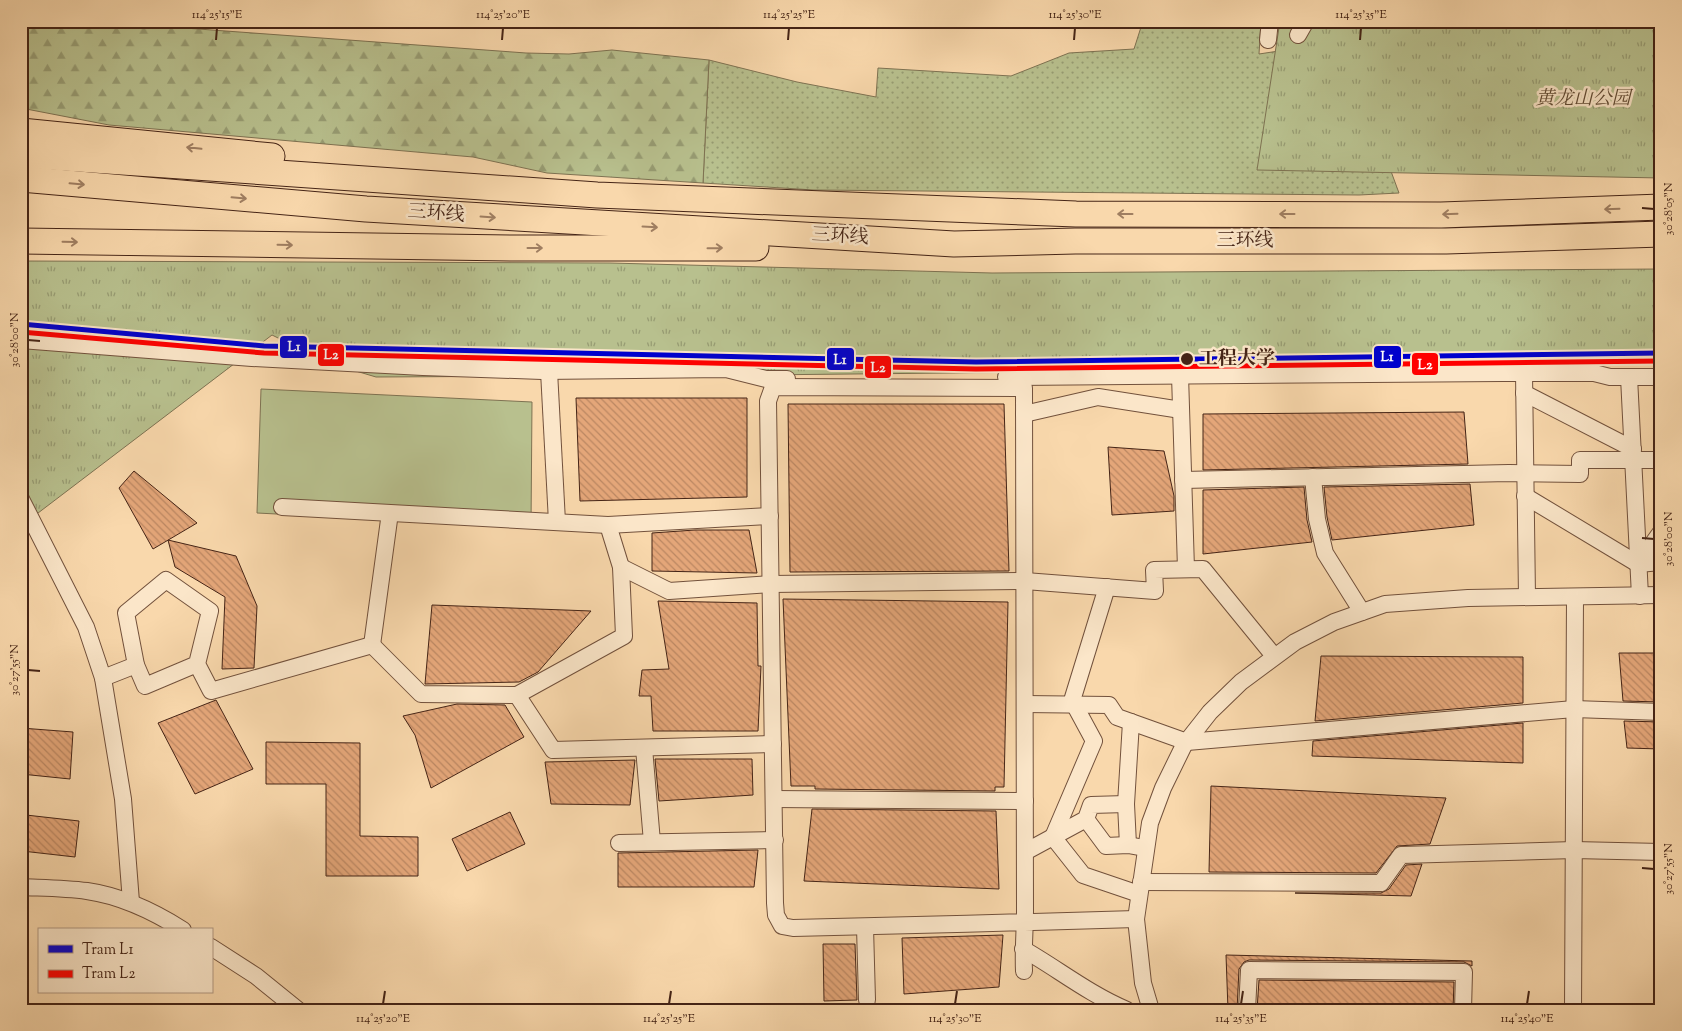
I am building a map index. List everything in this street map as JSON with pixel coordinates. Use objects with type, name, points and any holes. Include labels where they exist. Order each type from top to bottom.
[{"type":"highway","points":[[21,121],[100,138]]},
{"type":"highway","points":[[21,131],[343,164],[477,175],[572,194]]},
{"type":"highway","name":"三环线","points":[[21,155],[572,194],[1086,214],[1441,215],[1661,207]]},
{"type":"highway","name":"三环线","points":[[24,180],[366,209],[954,244],[1075,241],[1446,241],[1661,234]]},
{"type":"highway","points":[[21,241],[701,249],[954,244]]},
{"type":"street","points":[[1268,40],[1270,21]]},
{"type":"street","points":[[21,340],[252,358],[423,367],[549,371],[726,369],[766,379],[1524,373],[1594,373],[1610,377],[1661,377]]},
{"type":"street","points":[[549,371],[557,522]]},
{"type":"street","points":[[1524,373],[1527,597]]},
{"type":"street","points":[[1098,376],[1098,397]]},
{"type":"street","points":[[1180,376],[1186,569]]},
{"type":"street","points":[[1629,377],[1640,596]]},
{"type":"street","points":[[1024,971],[1023,949],[1025,922],[1025,581],[1024,388],[773,387],[768,400],[773,744],[776,915],[782,926],[793,928],[865,927],[1025,922],[1136,919]]},
{"type":"street","points":[[1524,392],[1633,455]]},
{"type":"street","points":[[1024,414],[1098,397],[1181,410]]},
{"type":"street","points":[[1183,480],[1525,473],[1580,474],[1580,460],[1633,455],[1661,460]]},
{"type":"street","points":[[1312,477],[1317,519],[1325,553],[1362,612]]},
{"type":"street","points":[[1525,496],[1638,564],[1661,562]]},
{"type":"street","points":[[21,499],[86,627],[103,678],[123,799],[131,902]]},
{"type":"street","points":[[282,507],[608,525],[770,516]]},
{"type":"street","points":[[372,645],[389,520]]},
{"type":"street","points":[[372,645],[421,694],[517,695],[624,636],[621,567],[608,525]]},
{"type":"street","points":[[1638,564],[1661,532]]},
{"type":"street","points":[[621,567],[669,592],[771,584],[1025,581],[1155,591],[1154,570],[1203,569],[1274,656]]},
{"type":"street","points":[[198,664],[145,686],[136,665],[126,612],[166,580],[210,611],[198,664],[212,691],[372,645]]},
{"type":"street","points":[[1053,837],[1094,741],[1073,704],[1108,587]]},
{"type":"street","points":[[1151,1010],[1143,983],[1136,919],[1150,823],[1156,804],[1177,758],[1187,742],[1210,712],[1241,682],[1295,642],[1334,622],[1385,604],[1411,601],[1527,597],[1661,595]]},
{"type":"street","points":[[1573,1010],[1575,597]]},
{"type":"street","points":[[103,678],[136,665]]},
{"type":"street","points":[[517,695],[553,750],[773,744]]},
{"type":"street","points":[[1025,704],[1109,705],[1117,717],[1187,742],[1574,709],[1661,712]]},
{"type":"street","points":[[1128,845],[1126,804],[1131,722]]},
{"type":"street","points":[[644,748],[652,842]]},
{"type":"street","points":[[774,799],[1025,801]]},
{"type":"street","points":[[1025,852],[1086,819],[1091,806],[1126,804]]},
{"type":"street","points":[[1086,819],[1106,846],[1128,845],[1146,848]]},
{"type":"street","points":[[1053,837],[1084,875],[1140,888],[1381,883],[1401,855],[1574,850],[1661,852]]},
{"type":"street","points":[[619,843],[775,840]]},
{"type":"street","points":[[21,887],[87,891],[131,902],[160,915],[180,928]]},
{"type":"street","points":[[865,927],[867,1000]]},
{"type":"street","points":[[212,949],[256,976],[298,1010]]},
{"type":"street","points":[[1023,949],[1058,970],[1087,991],[1127,1010]]},
{"type":"street","points":[[1247,1010],[1249,970],[1258,970],[1464,972],[1463,1010]]},
{"type":"green space","points":[[21,21],[89,21],[526,53],[569,54],[612,50],[709,60],[703,183],[547,173],[473,157],[109,125],[21,108]]},
{"type":"green space","points":[[1178,21],[1261,21],[1259,54],[1292,49],[1350,60],[1399,193],[1359,195],[814,190],[703,183],[709,60],[797,82],[876,97],[878,68],[1011,76],[1069,53],[1134,49],[1142,24]]},
{"type":"green space","name":"黄龙山公园","points":[[1280,21],[1661,21],[1661,178],[1257,170]]},
{"type":"green space","points":[[21,261],[610,263],[992,273],[1661,269],[1661,362],[1535,367],[376,377],[329,363],[272,335],[21,526]]},
{"type":"green space","points":[[261,389],[532,402],[531,527],[257,513]]},
{"type":"building","points":[[576,398],[747,398],[747,497],[580,501]]},
{"type":"building","points":[[788,404],[1004,404],[1009,571],[790,572]]},
{"type":"building","points":[[1464,412],[1468,464],[1203,470],[1203,414]]},
{"type":"building","points":[[1108,447],[1164,451],[1174,496],[1174,511],[1112,515]]},
{"type":"building","points":[[134,471],[197,523],[153,549],[119,488]]},
{"type":"building","points":[[1470,484],[1474,525],[1332,540],[1327,517],[1324,487]]},
{"type":"building","points":[[1304,487],[1307,520],[1312,542],[1203,554],[1203,490]]},
{"type":"building","points":[[695,530],[749,530],[757,573],[652,571],[652,533]]},
{"type":"building","points":[[168,540],[236,556],[257,606],[254,668],[222,669],[225,597],[175,567]]},
{"type":"building","points":[[783,599],[1008,602],[1004,787],[995,787],[995,791],[815,789],[815,786],[791,786]]},
{"type":"building","points":[[658,601],[757,603],[758,666],[761,666],[758,731],[653,731],[651,696],[639,696],[642,670],[669,669]]},
{"type":"building","points":[[432,605],[591,611],[538,672],[519,682],[425,684]]},
{"type":"building","points":[[1619,653],[1661,653],[1661,702],[1623,701]]},
{"type":"building","points":[[1321,656],[1523,657],[1523,703],[1315,721]]},
{"type":"building","points":[[216,700],[253,769],[195,794],[158,723]]},
{"type":"building","points":[[457,704],[505,705],[524,737],[431,788],[415,735],[403,716]]},
{"type":"building","points":[[1624,721],[1661,722],[1661,749],[1627,748]]},
{"type":"building","points":[[1523,723],[1523,763],[1312,756],[1313,741]]},
{"type":"building","points":[[21,728],[73,732],[70,779],[21,774]]},
{"type":"building","points":[[266,742],[360,743],[360,836],[418,837],[418,876],[326,876],[326,784],[266,784]]},
{"type":"building","points":[[655,759],[752,759],[753,795],[659,801]]},
{"type":"building","points":[[635,760],[630,805],[551,804],[545,762]]},
{"type":"building","points":[[1211,786],[1446,798],[1430,844],[1397,846],[1376,873],[1209,872]]},
{"type":"building","points":[[812,809],[996,811],[999,889],[804,881]]},
{"type":"building","points":[[510,812],[525,844],[467,871],[452,839]]},
{"type":"building","points":[[26,815],[79,821],[75,857],[22,851]]},
{"type":"building","points":[[758,850],[754,887],[618,887],[618,853]]},
{"type":"building","points":[[1422,864],[1411,896],[1295,893],[1381,893],[1389,889],[1406,865]]},
{"type":"building","points":[[1003,935],[999,987],[904,994],[902,938]]},
{"type":"building","points":[[823,944],[855,944],[857,1000],[824,1001]]},
{"type":"building","points":[[1226,955],[1472,961],[1472,966],[1464,962],[1249,960],[1244,962],[1239,969],[1237,1010],[1228,1010]]},
{"type":"building","points":[[1259,980],[1454,982],[1453,1010],[1257,1010]]},
{"type":"tram line","name":"L1","points":[[21,324],[264,346],[976,362],[1661,353]]},
{"type":"tram line","name":"L2","points":[[21,332],[264,353],[976,369],[1661,361]]},
{"type":"place","name":"工程大学","points":[[1187,359]]}]
